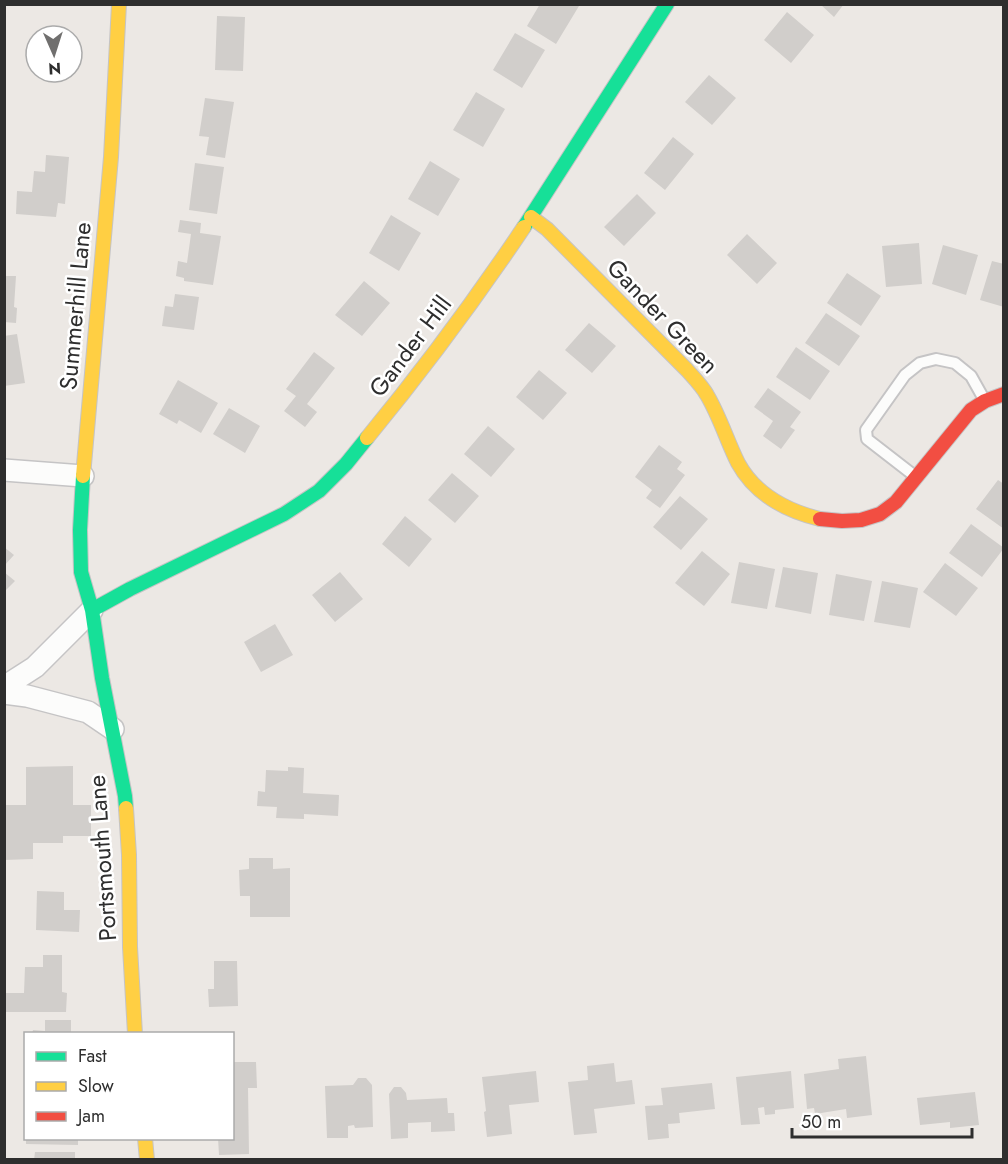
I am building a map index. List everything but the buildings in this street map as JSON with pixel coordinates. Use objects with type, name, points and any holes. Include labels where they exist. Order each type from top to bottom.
[{"type":"street","name":"Summerhill Lane","points":[[92,610],[81,572],[80,530],[111,157],[118,4]]},
{"type":"street","name":"Gander Hill","points":[[92,610],[130,589],[285,514],[319,491],[346,464],[415,379],[493,273],[667,4]]},
{"type":"street","name":"Gander Green","points":[[531,217],[547,229],[687,370],[707,395],[740,465],[752,482],[772,500],[792,511],[819,519],[842,521],[861,520],[880,514],[896,502],[971,410],[985,401],[1004,394]]},
{"type":"street","points":[[4,470],[83,476]]},
{"type":"street","points":[[4,687],[35,667],[92,610]]},
{"type":"street","name":"Portsmouth Lane","points":[[92,610],[102,678],[125,796],[135,1032]]},
{"type":"street","points":[[4,693],[27,696],[88,712],[113,729]]},
{"type":"street","points":[[145,1140],[147,1160]]},
{"type":"lane","points":[[917,477],[867,439],[866,430],[905,375],[920,363],[936,359],[955,363],[970,376],[985,401]]},
{"type":"traffic: fast","points":[[524,227],[667,4]]},
{"type":"traffic: fast","points":[[92,610],[284,514],[319,491],[346,464],[367,438]]},
{"type":"traffic: fast","points":[[83,476],[80,530],[81,572],[92,610],[126,808]]},
{"type":"traffic: slow","points":[[83,476],[111,157],[119,4]]},
{"type":"traffic: slow","points":[[531,217],[547,229],[698,382],[712,403],[738,463],[753,484],[784,506],[820,519]]},
{"type":"traffic: slow","points":[[367,438],[448,334],[524,227]]},
{"type":"traffic: slow","points":[[126,808],[135,1032]]},
{"type":"traffic: slow","points":[[145,1140],[147,1160]]},
{"type":"traffic: jam","points":[[820,519],[861,520],[880,514],[896,502],[971,410],[985,401],[1004,394]]}]
